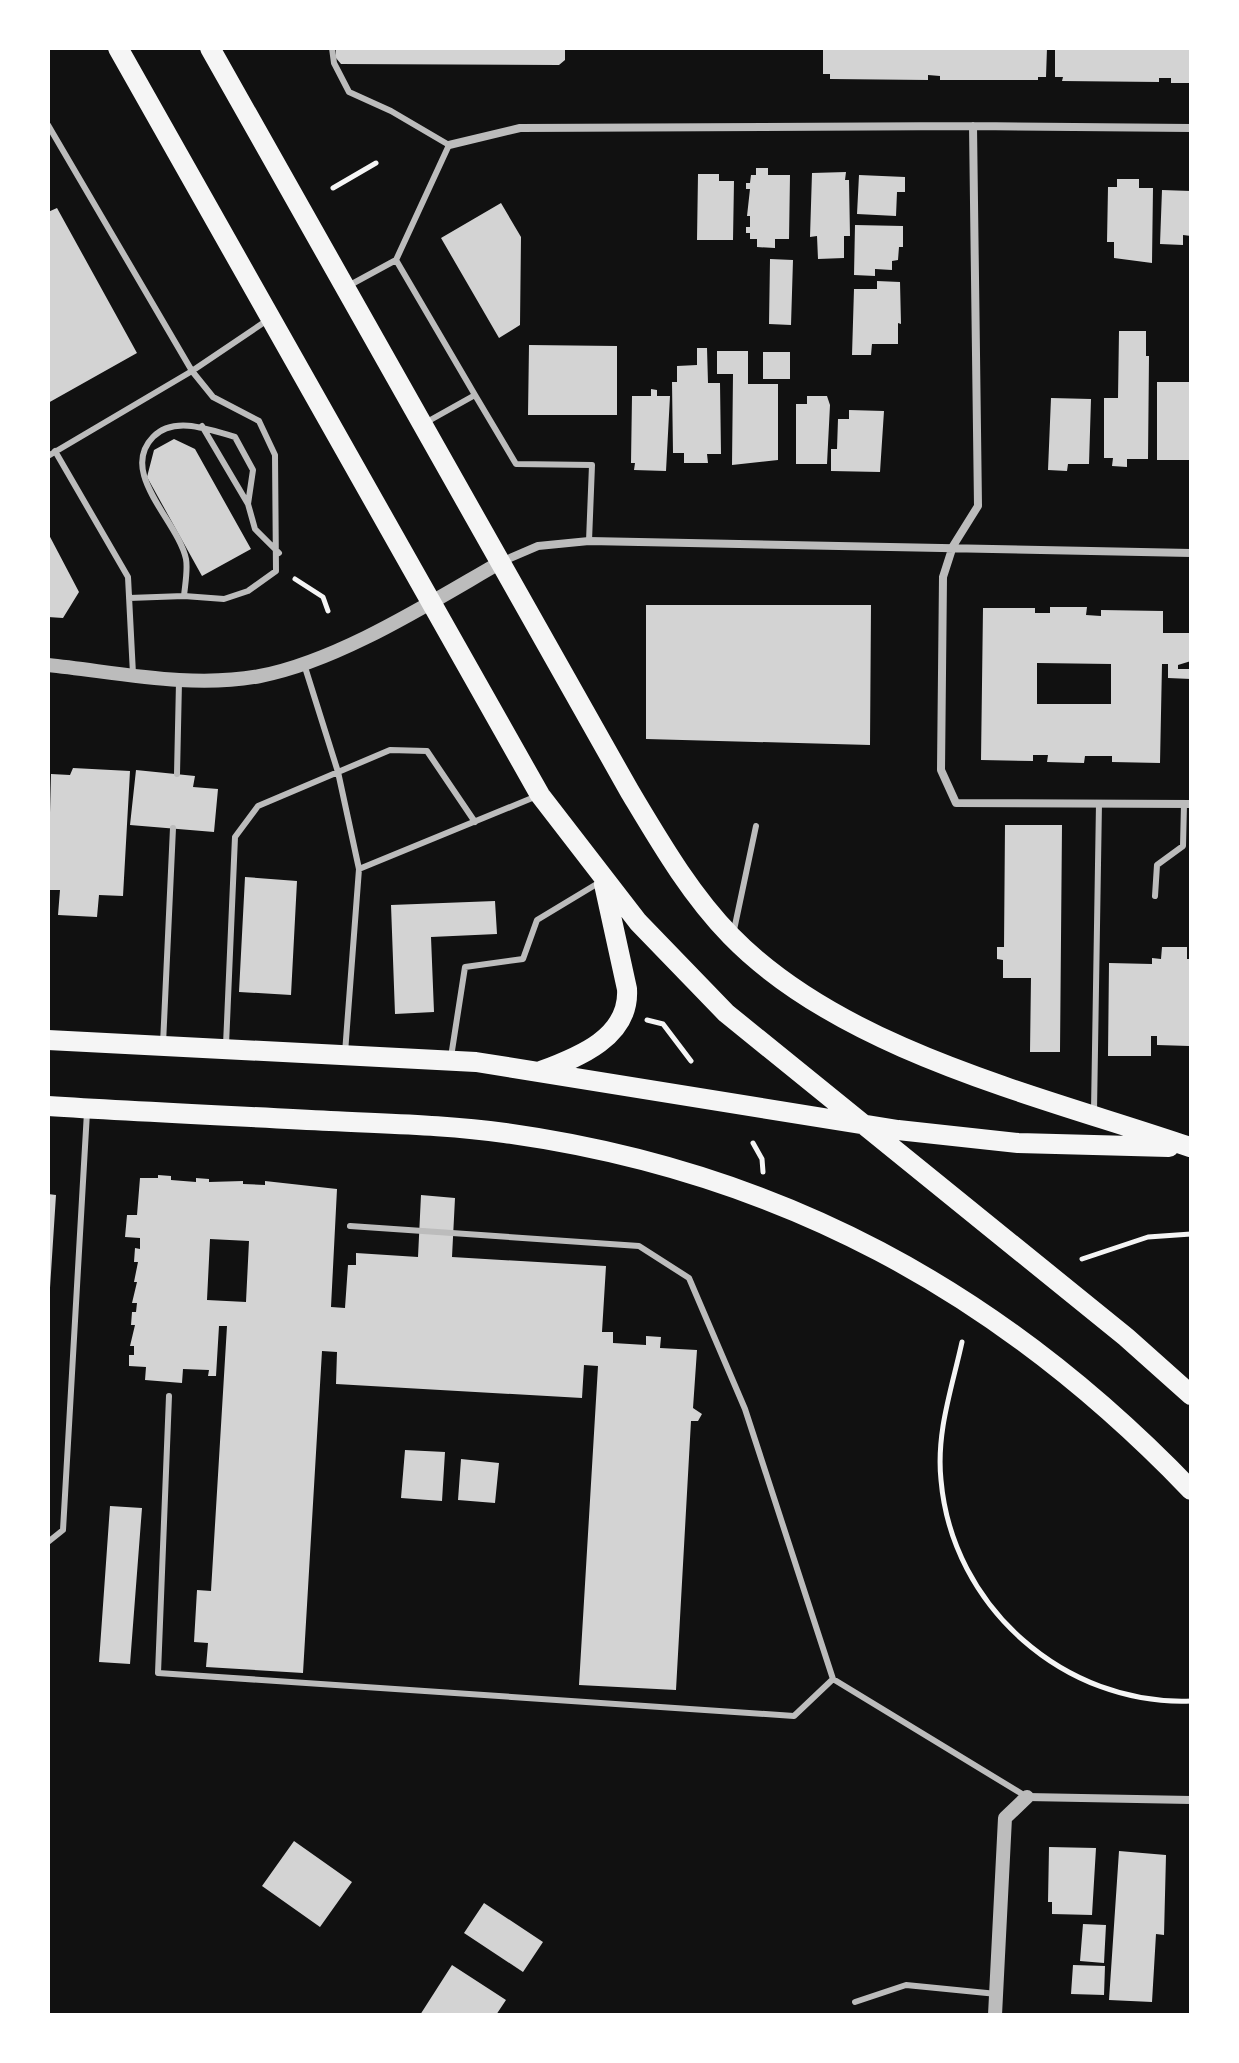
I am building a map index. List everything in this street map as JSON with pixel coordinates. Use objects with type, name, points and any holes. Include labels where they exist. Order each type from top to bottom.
[{"type":"main road","points":[[118,48],[540,795],[603,880],[666,952],[726,1013],[1126,1337],[1191,1395]]},
{"type":"main road","points":[[210,48],[650,826],[692,889],[732,937],[806,996],[870,1033],[938,1061],[1190,1147]]},
{"type":"main road","points":[[539,1072],[593,1047],[613,1031],[626,1006],[627,989],[603,880]]},
{"type":"main road","points":[[48,1040],[344,1058],[451,1060],[864,1125],[1018,1143],[1190,1147]]},
{"type":"main road","points":[[48,1106],[501,1132],[623,1154],[757,1194],[893,1256],[983,1310],[1091,1394],[1191,1490]]},
{"type":"street","points":[[973,126],[978,506],[953,546],[943,577],[941,770],[956,803],[1188,804]]},
{"type":"street","points":[[449,145],[520,128],[1191,128]]},
{"type":"street","points":[[48,665],[180,678],[260,676],[326,655],[429,603],[501,562],[538,546],[589,541],[1191,553]]},
{"type":"street","points":[[995,2015],[1005,1818],[1027,1797],[1191,1800]]},
{"type":"lane","points":[[332,48],[334,63],[349,92],[391,111],[449,145],[396,260],[346,288]]},
{"type":"lane","points":[[48,125],[192,371],[213,397],[259,421],[275,455],[279,553],[276,571],[248,591],[224,599],[184,596],[129,598]]},
{"type":"lane","points":[[396,260],[516,464],[592,465],[589,541]]},
{"type":"lane","points":[[48,456],[192,371],[270,318]]},
{"type":"lane","points":[[423,424],[475,395]]},
{"type":"lane","points":[[184,596],[186,559],[141,468],[143,448],[158,432],[180,426],[202,426],[235,437],[253,470],[248,504]]},
{"type":"lane","points":[[202,426],[248,504],[255,529],[279,553]]},
{"type":"lane","points":[[55,451],[128,577],[133,674]]},
{"type":"lane","points":[[304,662],[338,772],[359,869],[344,1058]]},
{"type":"lane","points":[[177,774],[180,678]]},
{"type":"lane","points":[[226,1051],[235,837],[258,806],[390,750],[427,751],[475,822]]},
{"type":"lane","points":[[359,869],[540,795]]},
{"type":"lane","points":[[1094,1114],[1099,803]]},
{"type":"lane","points":[[1155,896],[1157,865],[1183,846],[1188,804]]},
{"type":"lane","points":[[732,937],[756,826]]},
{"type":"lane","points":[[162,1047],[173,828]]},
{"type":"lane","points":[[451,1060],[465,967],[523,959],[537,920],[603,880]]},
{"type":"lane","points":[[48,1542],[63,1530],[87,1109]]},
{"type":"lane","points":[[350,1226],[639,1246],[689,1278],[745,1409],[833,1679],[1027,1797]]},
{"type":"lane","points":[[169,1396],[158,1673],[794,1716],[833,1679]]},
{"type":"lane","points":[[855,2002],[906,1985],[997,1994]]},
{"type":"path","points":[[333,188],[376,163]]},
{"type":"path","points":[[295,579],[323,597],[328,611]]},
{"type":"path","points":[[643,1019],[663,1024],[691,1061]]},
{"type":"path","points":[[753,1143],[762,1159],[763,1172]]},
{"type":"path","points":[[1082,1259],[1148,1237],[1191,1234]]},
{"type":"path","points":[[962,1342],[945,1412],[941,1479],[956,1545],[977,1587],[1019,1638],[1074,1676],[1140,1698],[1191,1701]]},
{"type":"building","points":[[336,48],[565,48],[565,60],[559,65],[341,64],[336,58]]},
{"type":"building","points":[[823,48],[1047,48],[1046,77],[1038,77],[1038,80],[940,80],[940,76],[928,75],[928,80],[830,79],[830,74],[823,74]]},
{"type":"building","points":[[1055,48],[1191,48],[1191,83],[1171,83],[1171,78],[1159,78],[1159,82],[1062,81],[1063,77],[1055,77]]},
{"type":"building","points":[[756,168],[768,168],[768,175],[790,175],[789,239],[775,239],[775,248],[757,247],[757,239],[750,239],[750,233],[746,233],[746,227],[750,227],[750,216],[747,216],[750,189],[746,189],[746,183],[750,183],[751,175],[756,175]]},
{"type":"building","points":[[846,172],[845,180],[849,180],[850,236],[844,236],[844,258],[818,259],[817,236],[810,237],[812,173]]},
{"type":"building","points":[[698,174],[719,174],[719,181],[734,181],[733,240],[697,240]]},
{"type":"building","points":[[859,175],[905,177],[905,192],[897,192],[896,216],[857,214]]},
{"type":"building","points":[[1117,179],[1139,179],[1139,188],[1153,188],[1152,263],[1114,258],[1114,242],[1107,242],[1108,187],[1117,187]]},
{"type":"building","points":[[1162,190],[1191,191],[1191,236],[1183,235],[1183,245],[1160,244]]},
{"type":"building","points":[[501,203],[521,237],[520,325],[499,338],[441,238]]},
{"type":"building","points":[[57,208],[137,353],[48,403],[48,212]]},
{"type":"building","points":[[855,225],[903,226],[903,247],[899,247],[898,260],[892,261],[892,270],[875,269],[875,276],[854,275]]},
{"type":"building","points":[[770,259],[793,260],[791,325],[769,324]]},
{"type":"building","points":[[877,281],[900,282],[898,344],[872,344],[871,355],[852,355],[854,289],[877,289]]},
{"type":"building","points":[[1119,331],[1146,331],[1146,356],[1149,356],[1148,459],[1127,459],[1127,467],[1112,466],[1113,458],[1104,458],[1104,398],[1118,398]]},
{"type":"building","points":[[529,345],[617,346],[617,415],[528,415]]},
{"type":"building","points":[[697,348],[707,348],[708,383],[720,383],[721,454],[707,454],[708,463],[684,463],[684,453],[673,453],[672,382],[677,382],[677,366],[697,365]]},
{"type":"building","points":[[717,351],[748,351],[748,384],[778,384],[778,460],[732,465],[733,374],[717,374]]},
{"type":"building","points":[[763,352],[790,352],[790,379],[763,379]]},
{"type":"building","points":[[1157,382],[1191,382],[1191,460],[1157,460]]},
{"type":"building","points":[[651,389],[657,390],[657,396],[670,396],[666,471],[634,470],[635,463],[631,463],[632,396],[651,396]]},
{"type":"building","points":[[807,396],[827,396],[830,405],[827,464],[796,464],[796,404],[807,404]]},
{"type":"building","points":[[1051,398],[1091,399],[1089,464],[1068,464],[1067,471],[1048,470]]},
{"type":"building","points":[[849,410],[884,411],[880,472],[831,471],[831,449],[837,449],[838,419],[849,419]]},
{"type":"building","points":[[174,439],[195,449],[251,549],[202,576],[147,477],[154,450]]},
{"type":"building","points":[[48,533],[79,592],[63,618],[48,617]]},
{"type":"building","points":[[646,605],[871,605],[870,745],[646,739]]},
{"type":"building","points":[[1050,607],[1087,607],[1086,615],[1101,616],[1101,610],[1163,611],[1163,633],[1191,633],[1191,661],[1178,665],[1178,669],[1191,669],[1191,679],[1168,678],[1168,664],[1162,664],[1160,763],[1112,762],[1112,756],[1085,756],[1084,763],[1047,762],[1048,755],[1033,755],[1033,761],[981,760],[983,608],[1035,608],[1035,613],[1050,613]],"holes":[[[1037,663],[1111,664],[1111,704],[1037,704]]]},
{"type":"building","points":[[73,768],[130,771],[123,896],[99,895],[97,917],[58,915],[60,890],[48,890],[51,774],[70,775]]},
{"type":"building","points":[[136,770],[195,776],[193,787],[218,789],[214,832],[130,825]]},
{"type":"building","points":[[1005,825],[1062,825],[1060,1052],[1030,1052],[1031,978],[1003,978],[1003,960],[997,959],[997,947],[1004,947]]},
{"type":"building","points":[[245,877],[297,881],[291,995],[239,992]]},
{"type":"building","points":[[495,901],[497,934],[431,937],[434,1012],[395,1014],[391,905]]},
{"type":"building","points":[[1162,947],[1187,947],[1187,959],[1191,959],[1189,1046],[1157,1045],[1157,1036],[1151,1036],[1151,1056],[1108,1056],[1109,963],[1152,964],[1152,958],[1161,959]]},
{"type":"building","points":[[158,1175],[171,1176],[171,1180],[196,1182],[196,1178],[209,1179],[209,1182],[243,1181],[243,1184],[265,1185],[265,1181],[337,1189],[331,1307],[345,1308],[348,1265],[356,1265],[356,1253],[418,1257],[421,1195],[455,1198],[452,1257],[606,1266],[602,1332],[613,1332],[613,1343],[646,1345],[646,1336],[661,1337],[660,1348],[697,1350],[693,1408],[702,1414],[698,1421],[691,1421],[676,1690],[579,1685],[598,1366],[584,1365],[582,1398],[336,1384],[337,1352],[322,1351],[303,1673],[206,1667],[208,1643],[194,1642],[197,1590],[211,1591],[227,1326],[219,1326],[216,1376],[208,1376],[209,1370],[183,1369],[182,1383],[145,1380],[146,1367],[129,1366],[129,1355],[134,1355],[134,1346],[130,1346],[135,1325],[131,1325],[132,1312],[136,1312],[137,1303],[132,1303],[137,1282],[134,1282],[138,1262],[134,1262],[135,1248],[140,1249],[140,1238],[125,1237],[127,1215],[137,1215],[140,1178],[158,1178]],"holes":[[[210,1239],[249,1241],[246,1302],[207,1300]]]},
{"type":"building","points":[[48,1194],[56,1195],[50,1288],[48,1288]]},
{"type":"building","points":[[405,1450],[445,1452],[442,1501],[401,1498]]},
{"type":"building","points":[[461,1459],[499,1463],[495,1503],[458,1500]]},
{"type":"building","points":[[110,1506],[142,1508],[130,1664],[99,1662]]},
{"type":"building","points":[[294,1841],[352,1882],[320,1927],[262,1886]]},
{"type":"building","points":[[1049,1847],[1096,1848],[1092,1915],[1052,1914],[1052,1902],[1048,1902]]},
{"type":"building","points":[[1119,1851],[1166,1855],[1164,1935],[1156,1934],[1152,2002],[1109,2000]]},
{"type":"building","points":[[484,1903],[543,1942],[523,1972],[464,1933]]},
{"type":"building","points":[[1083,1924],[1106,1925],[1104,1963],[1080,1961]]},
{"type":"building","points":[[452,1965],[506,2000],[496,2015],[420,2015]]},
{"type":"building","points":[[1073,1965],[1105,1966],[1104,1995],[1071,1994]]}]
